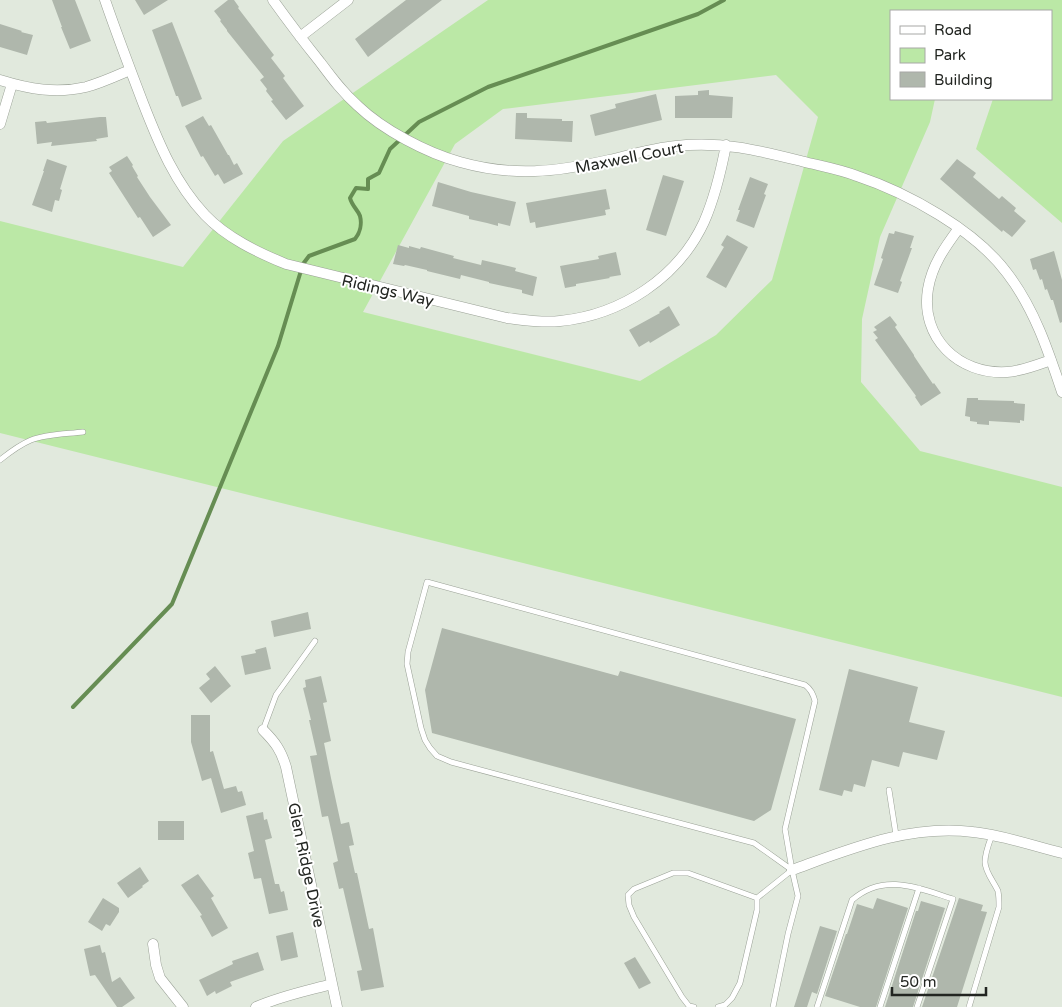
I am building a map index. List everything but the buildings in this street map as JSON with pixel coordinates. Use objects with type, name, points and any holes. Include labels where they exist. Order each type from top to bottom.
[{"type":"street","name":"Ridings Way","points":[[105,0],[160,147],[187,194],[206,216],[224,232],[263,255],[286,264],[316,273],[507,318],[532,322],[558,322],[584,318],[632,299],[673,269],[690,248],[704,223],[722,171],[726,145]]},
{"type":"street","name":"Maxwell Court","points":[[273,0],[340,88],[358,107],[408,140],[434,153],[459,162],[488,169],[514,172],[541,172],[575,168],[676,146],[726,145],[755,150],[856,175],[914,200],[959,228],[991,254],[1007,272],[1034,317],[1062,392]]},
{"type":"street","points":[[300,37],[348,0]]},
{"type":"street","points":[[0,80],[40,90],[64,90],[85,87],[130,70]]},
{"type":"street","points":[[0,124],[12,84]]},
{"type":"street","points":[[959,228],[939,257],[932,273],[928,291],[930,319],[942,345],[964,364],[974,369],[986,371],[1009,372],[1051,360]]},
{"type":"street","name":"Glen Ridge Drive","points":[[263,730],[274,741],[286,767],[337,1007]]},
{"type":"street","points":[[792,870],[851,848],[896,835],[926,831],[947,830],[992,835],[1062,853]]},
{"type":"street","points":[[154,944],[156,965],[160,978],[183,1007]]},
{"type":"street","points":[[256,1007],[272,1000],[332,984]]},
{"type":"lane","points":[[0,460],[14,449],[32,440],[83,432]]},
{"type":"lane","points":[[773,1007],[798,896],[785,829],[815,701],[810,689],[806,685],[427,582],[408,652],[407,664],[421,728],[425,740],[437,756],[451,762],[754,843],[792,870]]},
{"type":"lane","points":[[263,730],[276,695],[315,641]]},
{"type":"lane","points":[[889,790],[896,835]]},
{"type":"lane","points":[[969,1007],[999,907],[999,896],[985,863],[992,835]]},
{"type":"lane","points":[[757,898],[792,870]]},
{"type":"lane","points":[[694,1007],[689,1006],[682,997],[634,917],[629,905],[628,896],[634,889],[673,873],[688,873],[757,898]]},
{"type":"lane","points":[[817,1007],[852,900],[871,888],[887,884],[907,885],[953,899],[917,1007]]},
{"type":"lane","points":[[880,1007],[919,888]]},
{"type":"lane","points":[[718,1007],[725,1005],[732,998],[740,983],[757,910],[757,898]]},
{"type":"green space","points":[[488,0],[1062,0],[1062,223],[976,149],[993,100],[1052,100],[1052,10],[890,10],[890,100],[935,100],[930,122],[880,237],[862,319],[861,382],[920,451],[1062,487],[1062,697],[0,433],[0,221],[183,267],[283,141]],"holes":[[[776,75],[818,117],[772,280],[716,335],[640,381],[363,312],[455,144],[503,109]]]},
{"type":"waterway","points":[[73,707],[172,604],[278,346],[303,264],[309,256],[355,239],[361,225],[361,219],[350,198],[356,188],[368,189],[368,179],[379,173],[390,149],[419,122],[488,87],[698,14],[724,0]]}]
